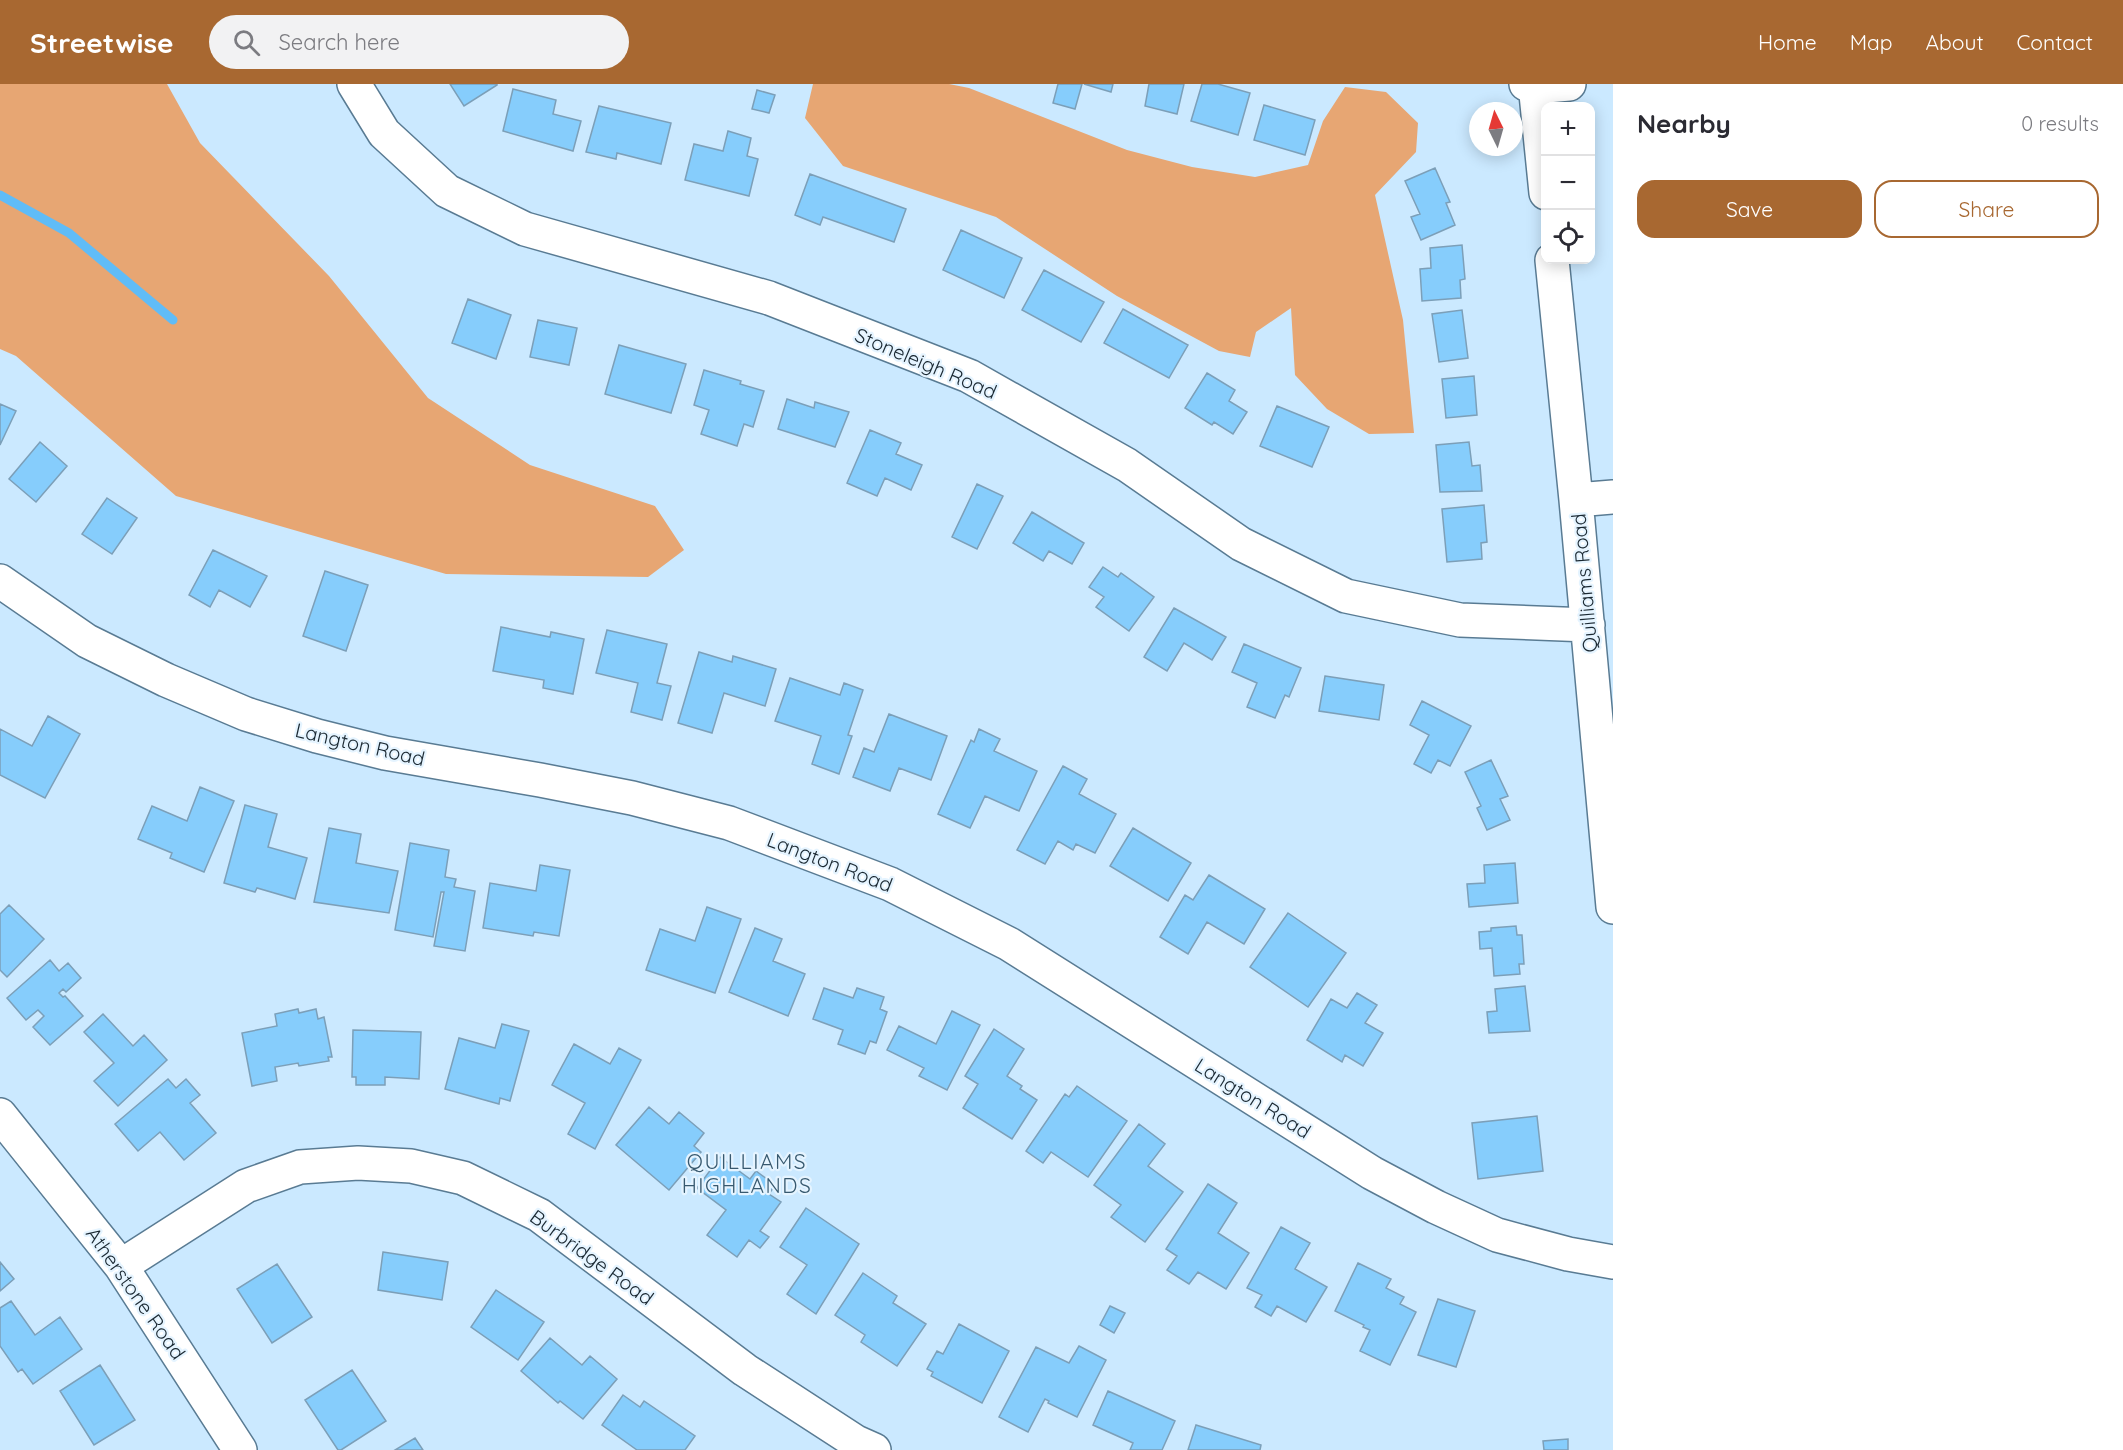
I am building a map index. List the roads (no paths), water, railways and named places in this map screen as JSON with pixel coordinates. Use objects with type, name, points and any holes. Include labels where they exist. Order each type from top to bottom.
[{"type":"street","name":"Stoneleigh Road","points":[[354,84],[384,133],[447,191],[525,229],[769,298],[969,376],[1127,465],[1241,544],[1346,596],[1460,620],[1588,625]]},
{"type":"street","points":[[1541,160],[1532,85],[1569,84]]},
{"type":"street","name":"Quilliams Road","points":[[1552,264],[1613,907]]},
{"type":"street","points":[[1576,500],[1613,497]]},
{"type":"street","name":"Langton Road","points":[[0,581],[87,640],[166,680],[246,714],[316,736],[386,753],[621,796],[729,823],[890,884],[1009,944],[1372,1173],[1436,1207],[1497,1235],[1568,1254],[1613,1262]]},
{"type":"street","name":"Atherstone Road","points":[[0,1115],[122,1266],[240,1450]]},
{"type":"street","name":"Burbridge Road","points":[[122,1266],[246,1186],[300,1167],[358,1163],[411,1166],[453,1176],[539,1215],[745,1370],[856,1442],[874,1450]]},
{"type":"waterway","points":[[0,195],[69,233],[173,320]]},
{"type":"district","name":"QUILLIAMS HIGHLANDS","points":[[747,1173]]}]
